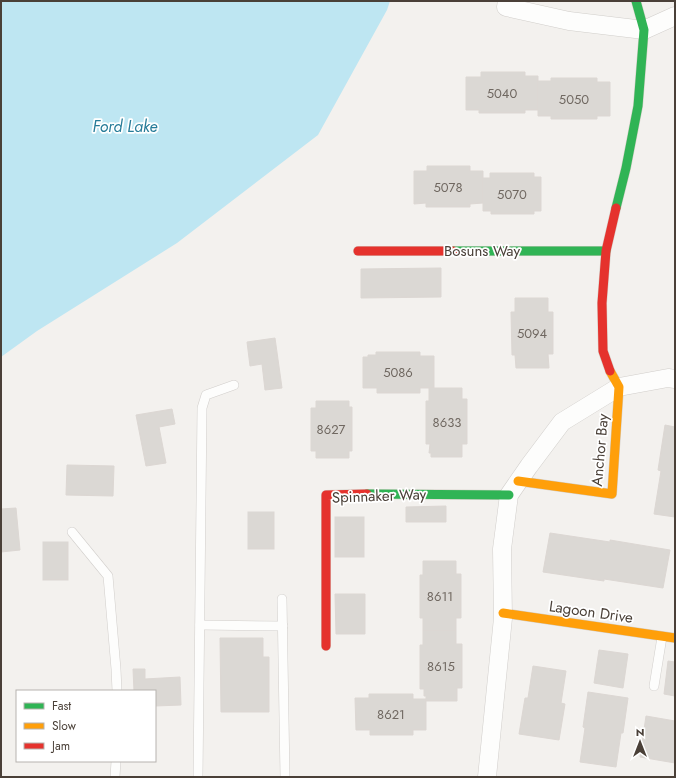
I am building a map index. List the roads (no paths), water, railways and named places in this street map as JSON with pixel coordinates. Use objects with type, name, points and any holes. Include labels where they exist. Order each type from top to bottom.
[{"type":"street","points":[[507,1],[506,7],[570,21],[644,30],[675,16]]},
{"type":"street","points":[[619,387],[608,366],[603,352],[602,303],[606,251],[626,168],[638,106],[644,30],[636,1]]},
{"type":"street","name":"Bosuns Way","points":[[358,250],[606,251]]},
{"type":"street","points":[[487,777],[503,618],[502,549],[514,488],[562,422],[619,387],[668,378],[675,379]]},
{"type":"street","name":"Anchor Bay","points":[[514,488],[612,494],[619,387]]},
{"type":"street","name":"Spinnaker Way","points":[[326,646],[326,494],[379,494],[514,488]]},
{"type":"street","name":"Lagoon Drive","points":[[503,613],[675,638]]},
{"type":"lane","points":[[198,777],[202,408],[206,395],[234,386]]},
{"type":"lane","points":[[72,532],[108,576],[117,690]]},
{"type":"lane","points":[[282,599],[285,777]]},
{"type":"lane","points":[[200,626],[283,626]]},
{"type":"lane","points":[[654,686],[662,636]]},
{"type":"lane","points":[[115,777],[116,762]]},
{"type":"water","name":"Ford Lake","points":[[1,1],[390,1],[387,10],[318,135],[177,243],[37,331],[1,357]]}]
